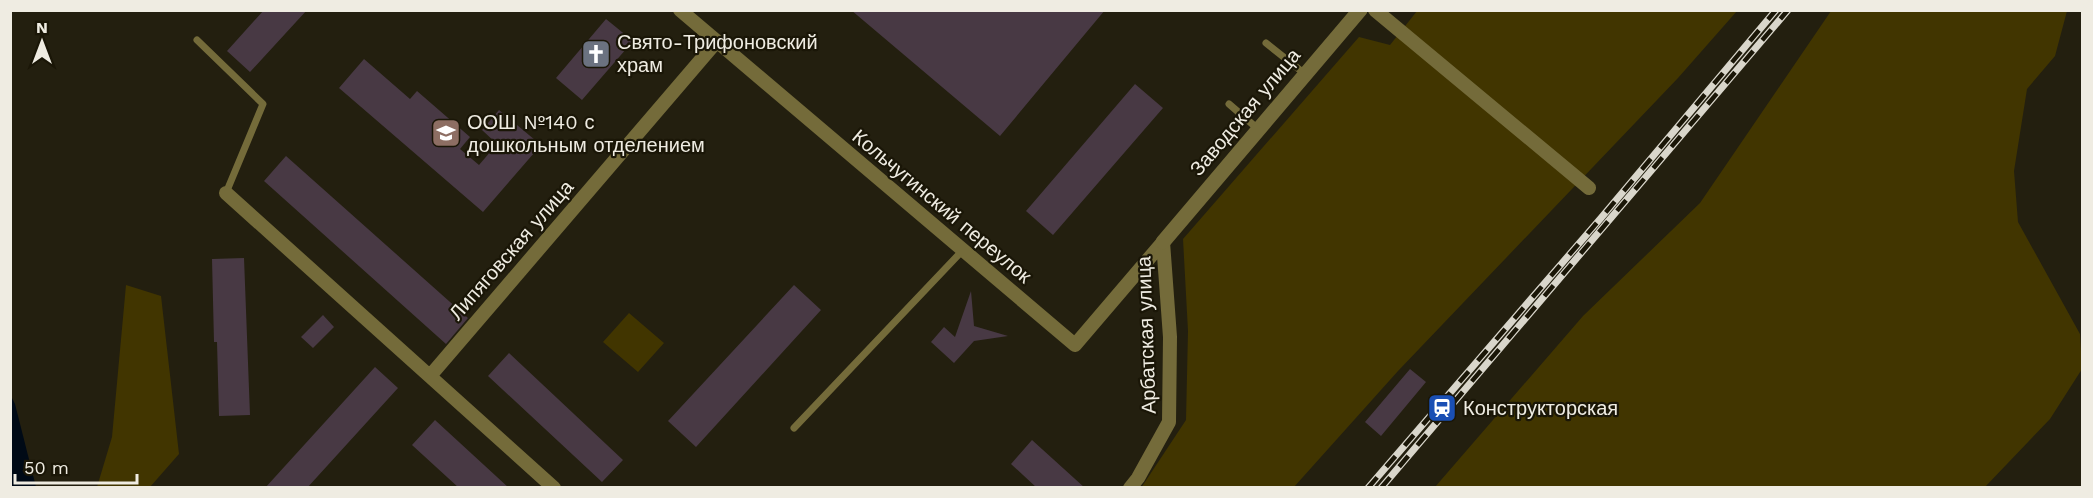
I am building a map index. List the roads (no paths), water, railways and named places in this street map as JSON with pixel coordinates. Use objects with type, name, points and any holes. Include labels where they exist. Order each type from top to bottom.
[{"type":"street","name":"Кольчугинский переулок","points":[[680,10],[1075,345],[1162,242]]},
{"type":"street","name":"Заводская улица","points":[[1162,242],[1360,10]]},
{"type":"street","points":[[1375,10],[1588,188]]},
{"type":"street","name":"Липяговская улица","points":[[430,376],[717,41]]},
{"type":"street","points":[[226,193],[554,488]]},
{"type":"street","name":"Арбатская улица","points":[[1130,488],[1138,478],[1169,422],[1170,337],[1162,242]]},
{"type":"lane","points":[[197,40],[263,104],[226,193]]},
{"type":"lane","points":[[1266,43],[1305,74]]},
{"type":"lane","points":[[1229,104],[1258,129]]},
{"type":"lane","points":[[794,428],[963,250]]},
{"type":"railway","points":[[1368,488],[1601,218],[1776,10]]},
{"type":"railway","points":[[1381,488],[1788,10]]},
{"type":"place","name":"Свято-Трифоновский храм","points":[[596,54]]},
{"type":"place","name":"ООШ №140 с дошкольным отделением","points":[[446,133]]},
{"type":"place","name":"Конструкторская","points":[[1442,408]]}]
